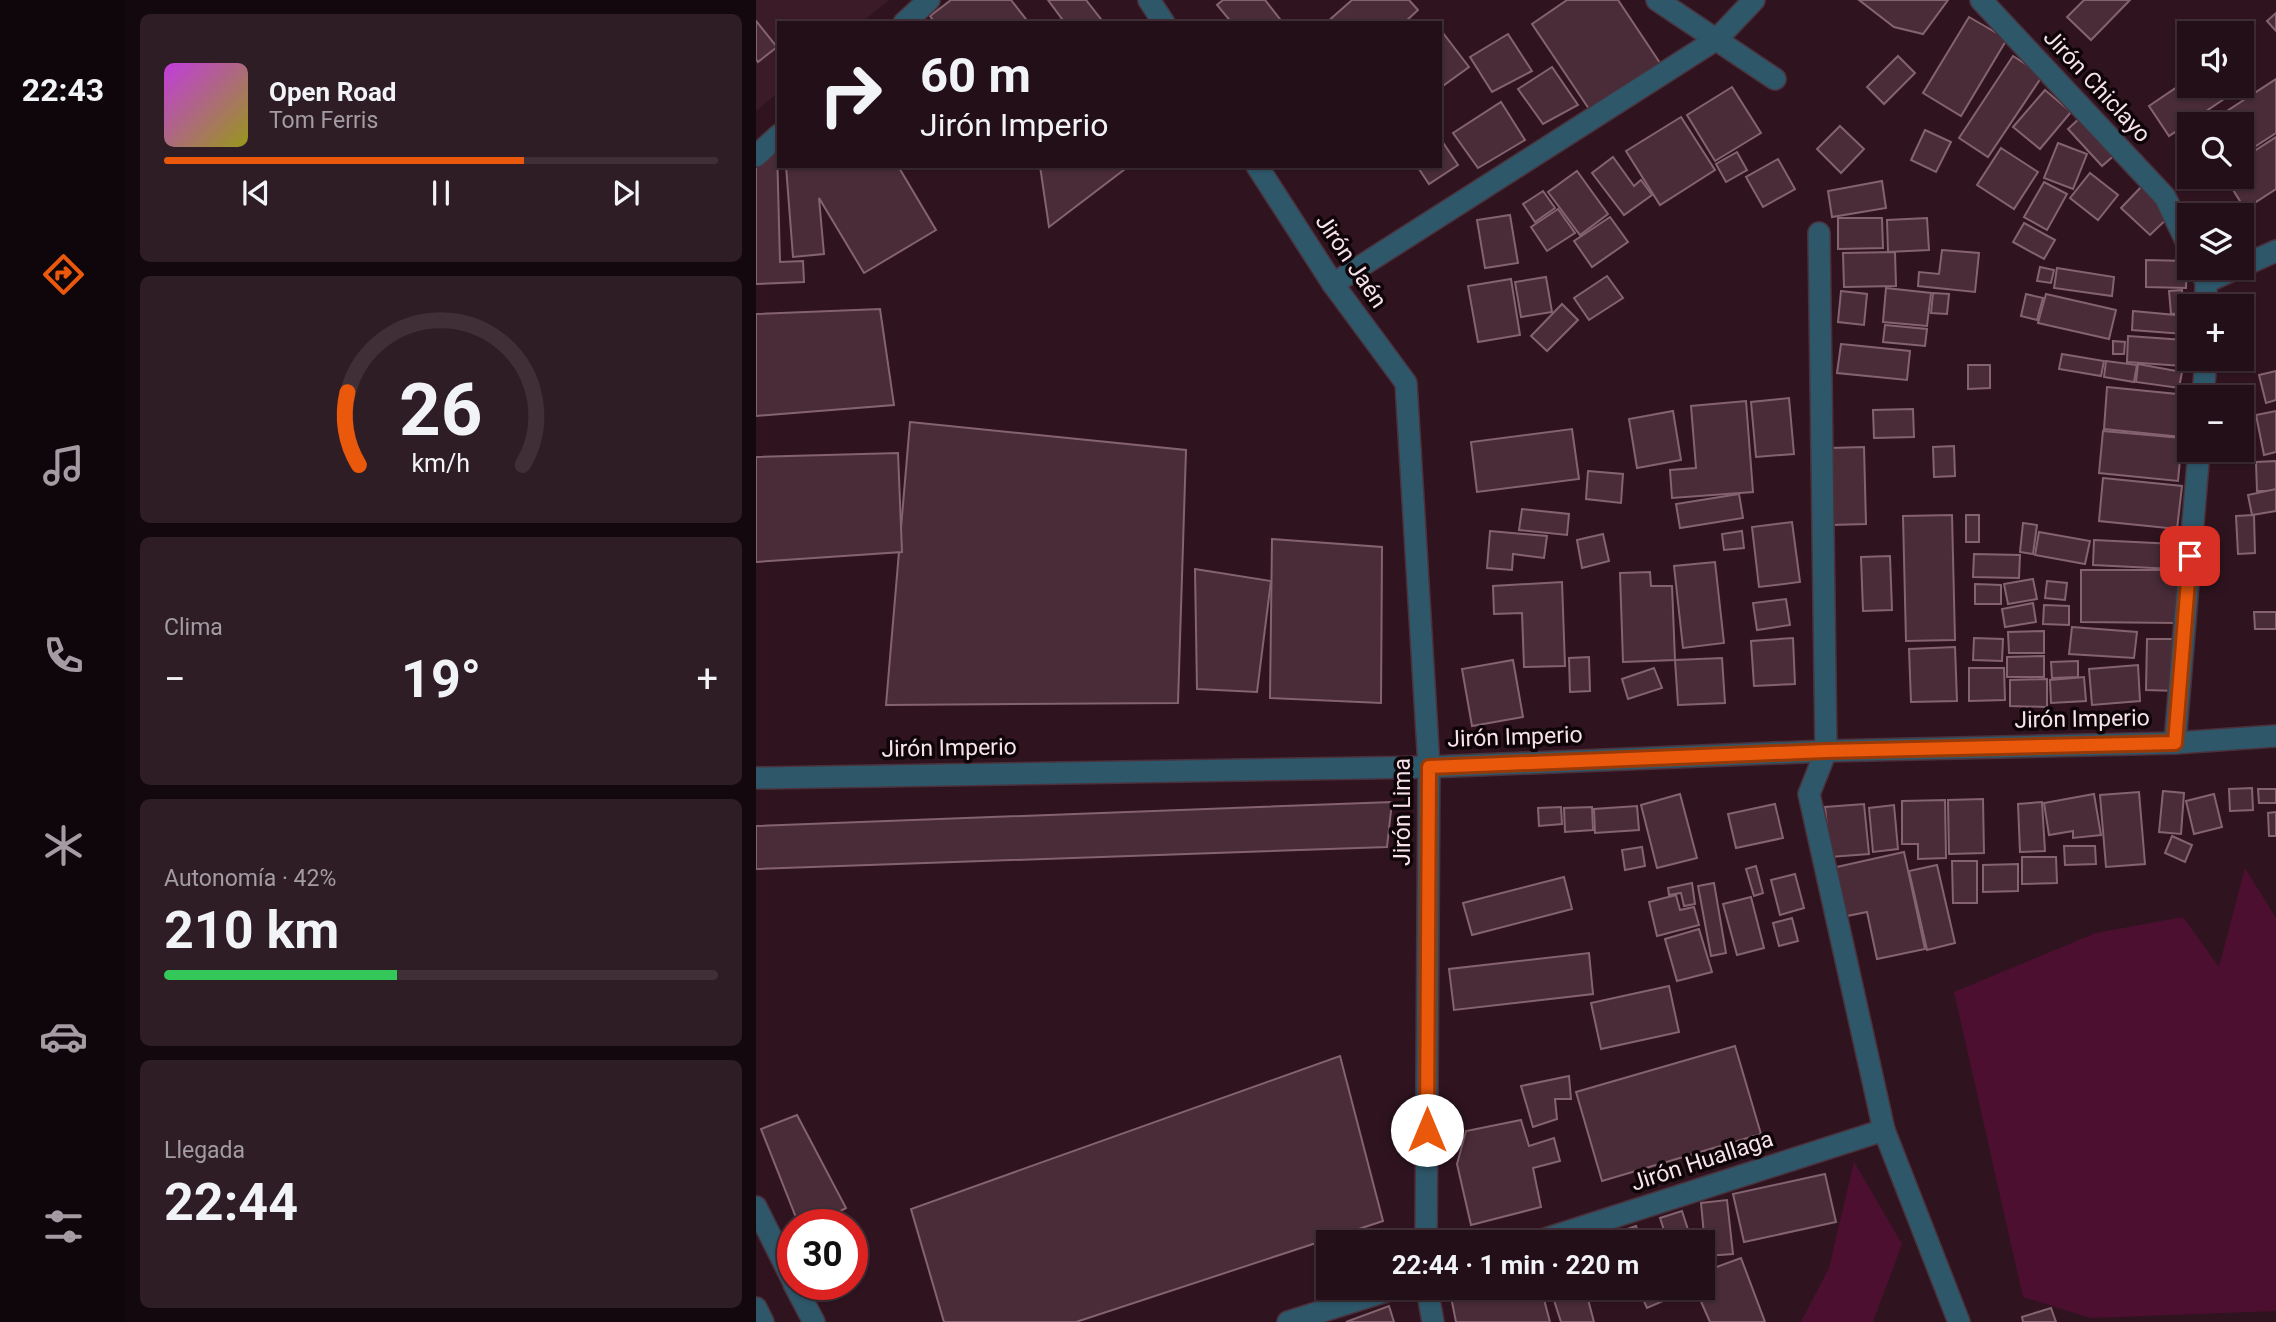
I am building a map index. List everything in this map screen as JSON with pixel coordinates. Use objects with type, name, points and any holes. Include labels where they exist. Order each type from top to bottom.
[{"type":"street","points":[[906,21],[929,0]]},
{"type":"street","points":[[1149,0],[1163,21]]},
{"type":"street","points":[[1657,0],[1775,79]]},
{"type":"street","points":[[1333,284],[1717,40],[1754,0]]},
{"type":"street","name":"Jirón Chiclayo","points":[[1981,0],[2165,197],[2177,222]]},
{"type":"street","points":[[756,156],[777,137]]},
{"type":"street","name":"Jirón Jaén","points":[[1258,168],[1333,284],[1406,383]]},
{"type":"street","points":[[1819,233],[1826,751],[1809,794],[1884,1130],[1959,1322]]},
{"type":"street","points":[[2254,261],[2276,251]]},
{"type":"street","name":"Jirón Lima","points":[[1406,383],[1429,767],[1426,1230]]},
{"type":"street","points":[[2175,743],[2198,462]]},
{"type":"street","name":"Jirón Imperio","points":[[756,778],[1429,767],[1826,751],[2175,743],[2276,736]]},
{"type":"street","name":"Jirón Huallaga","points":[[1573,1230],[1884,1130]]},
{"type":"street","points":[[756,1207],[777,1249]]},
{"type":"street","points":[[803,1300],[814,1322]]},
{"type":"street","points":[[1288,1322],[1358,1300]]},
{"type":"street","points":[[1429,1300],[1433,1322]]},
{"type":"street","points":[[756,1308],[763,1322]]},
{"type":"shaded area","points":[[756,0],[889,0],[863,21],[777,21],[777,94],[756,111]]},
{"type":"shaded area","points":[[2245,868],[2276,918],[2276,1311],[2091,1318],[2023,1297],[1954,992],[2096,933],[2183,917],[2219,967]]},
{"type":"shaded area","points":[[1854,1162],[1902,1244],[1873,1322],[1801,1322],[1829,1268]]},
{"type":"building","points":[[951,0],[1011,0],[1027,21],[934,21],[930,16]]},
{"type":"building","points":[[1048,0],[1086,0],[1102,21],[1064,21]]},
{"type":"building","points":[[1223,0],[1265,0],[1281,21],[1230,21],[1217,5]]},
{"type":"building","points":[[1352,0],[1409,0],[1418,10],[1406,21],[1328,21]]},
{"type":"building","points":[[1567,0],[1618,0],[1662,66],[1591,112],[1532,24]]},
{"type":"building","points":[[1859,0],[1948,0],[1923,34],[1894,27]]},
{"type":"building","points":[[2084,0],[2130,0],[2091,40],[2067,17]]},
{"type":"building","points":[[2276,13],[2276,31],[2267,21]]},
{"type":"building","points":[[1969,17],[2007,39],[1961,116],[1923,93]]},
{"type":"building","points":[[756,21],[777,47],[758,62],[756,59]]},
{"type":"building","points":[[1442,32],[1469,67],[1442,87]]},
{"type":"building","points":[[1508,34],[1532,71],[1492,92],[1470,57]]},
{"type":"building","points":[[1898,56],[1915,73],[1884,104],[1867,87]]},
{"type":"building","points":[[2013,56],[2043,75],[1988,157],[1959,138]]},
{"type":"building","points":[[1552,67],[1578,105],[1543,124],[1518,89]]},
{"type":"building","points":[[2276,79],[2276,133],[2254,147],[2254,112],[2225,112],[2247,98],[2254,98],[2254,93]]},
{"type":"building","points":[[1732,87],[1761,133],[1715,161],[1687,115]]},
{"type":"building","points":[[2177,87],[2177,98],[2226,98],[2205,112],[2177,112],[2177,131],[2169,136],[2149,106]]},
{"type":"building","points":[[2045,90],[2071,112],[2040,149],[2013,127]]},
{"type":"building","points":[[1501,102],[1525,140],[1478,168],[1453,133]]},
{"type":"building","points":[[2083,115],[2117,153],[2102,166],[2068,129]]},
{"type":"building","points":[[1681,117],[1715,170],[1660,205],[1626,151]]},
{"type":"building","points":[[1840,126],[1864,149],[1841,173],[1817,149]]},
{"type":"building","points":[[1925,130],[1951,142],[1936,172],[1911,160]]},
{"type":"building","points":[[2276,137],[2276,189],[2254,203],[2241,203],[2232,189],[2254,189],[2254,151]]},
{"type":"building","points":[[2058,143],[2087,154],[2073,189],[2044,178]]},
{"type":"building","points":[[1444,144],[1458,165],[1429,184],[1418,168],[1442,168]]},
{"type":"building","points":[[756,148],[777,148],[780,262],[803,261],[804,282],[756,284]]},
{"type":"building","points":[[2001,148],[2038,172],[2014,209],[1977,185]]},
{"type":"building","points":[[1737,152],[1747,170],[1726,182],[1716,164]]},
{"type":"building","points":[[1613,157],[1634,186],[1641,180],[1652,195],[1624,215],[1592,173]]},
{"type":"building","points":[[1778,159],[1795,189],[1763,207],[1746,177]]},
{"type":"building","points":[[786,168],[899,168],[936,230],[864,273],[819,198],[824,254],[793,257]]},
{"type":"building","points":[[1040,168],[1126,168],[1049,227]]},
{"type":"building","points":[[1577,171],[1608,214],[1580,235],[1548,192]]},
{"type":"building","points":[[2090,173],[2118,195],[2098,220],[2070,198]]},
{"type":"building","points":[[1882,181],[1886,208],[1832,217],[1828,191]]},
{"type":"building","points":[[2044,182],[2067,194],[2047,230],[2024,217]]},
{"type":"building","points":[[2143,185],[2172,214],[2150,235],[2121,208]]},
{"type":"building","points":[[1543,191],[1555,208],[1535,222],[1523,204]]},
{"type":"building","points":[[1558,209],[1575,233],[1547,251],[1531,227]]},
{"type":"building","points":[[1510,215],[1518,263],[1485,268],[1477,220]]},
{"type":"building","points":[[1610,217],[1628,242],[1592,267],[1574,241]]},
{"type":"building","points":[[1838,218],[1882,218],[1883,248],[1838,249]]},
{"type":"building","points":[[1927,218],[1929,250],[1888,252],[1887,220]]},
{"type":"building","points":[[2024,223],[2055,240],[2044,259],[2013,242]]},
{"type":"building","points":[[1942,250],[1979,253],[1975,292],[1918,286],[1919,272],[1939,274]]},
{"type":"building","points":[[1895,252],[1896,286],[1844,287],[1843,253]]},
{"type":"building","points":[[2146,260],[2177,261],[2177,280],[2186,280],[2186,288],[2146,287]]},
{"type":"building","points":[[2040,267],[2054,270],[2051,283],[2037,281]]},
{"type":"building","points":[[2057,268],[2114,277],[2112,296],[2054,288]]},
{"type":"building","points":[[1607,276],[1623,298],[1589,320],[1574,298]]},
{"type":"building","points":[[1546,277],[1552,312],[1521,317],[1515,282]]},
{"type":"building","points":[[1511,279],[1520,335],[1478,342],[1468,286]]},
{"type":"building","points":[[1886,288],[1931,293],[1927,326],[1883,322]]},
{"type":"building","points":[[2182,290],[2182,294],[2177,294],[2177,314],[2171,314],[2169,291]]},
{"type":"building","points":[[1841,291],[1867,294],[1864,325],[1838,322]]},
{"type":"building","points":[[1933,293],[1949,294],[1947,314],[1931,313]]},
{"type":"building","points":[[2026,294],[2043,298],[2037,320],[2021,316]]},
{"type":"building","points":[[2046,294],[2116,310],[2109,339],[2038,323]]},
{"type":"building","points":[[1562,304],[1578,320],[1547,351],[1531,336]]},
{"type":"building","points":[[880,309],[894,405],[756,416],[756,314]]},
{"type":"building","points":[[2133,311],[2177,315],[2177,333],[2132,330]]},
{"type":"building","points":[[1885,325],[1927,329],[1925,346],[1883,342]]},
{"type":"building","points":[[2128,336],[2177,340],[2177,366],[2127,362]]},
{"type":"building","points":[[2113,341],[2125,342],[2124,354],[2113,354]]},
{"type":"building","points":[[1841,344],[1910,351],[1907,380],[1837,373]]},
{"type":"building","points":[[2062,354],[2104,361],[2101,376],[2059,369]]},
{"type":"building","points":[[2106,361],[2137,365],[2134,382],[2104,377]]},
{"type":"building","points":[[2138,364],[2182,372],[2177,388],[2136,382]]},
{"type":"building","points":[[1968,365],[1990,365],[1990,388],[1968,389]]},
{"type":"building","points":[[2276,371],[2276,400],[2266,403],[2259,375]]},
{"type":"building","points":[[2107,387],[2177,394],[2177,436],[2104,429]]},
{"type":"building","points":[[1789,398],[1794,454],[1756,457],[1751,402]]},
{"type":"building","points":[[1746,401],[1753,492],[1672,498],[1670,470],[1696,468],[1691,406]]},
{"type":"building","points":[[1913,409],[1914,437],[1874,438],[1873,410]]},
{"type":"building","points":[[1673,411],[1681,460],[1637,468],[1629,419]]},
{"type":"building","points":[[2276,411],[2276,452],[2264,455],[2256,415]]},
{"type":"building","points":[[910,422],[1186,450],[1178,703],[886,705]]},
{"type":"building","points":[[1572,429],[1579,479],[1477,492],[1471,442]]},
{"type":"building","points":[[2103,431],[2177,438],[2177,462],[2180,462],[2178,481],[2099,473]]},
{"type":"building","points":[[1954,446],[1955,476],[1934,477],[1933,447]]},
{"type":"building","points":[[1864,447],[1866,524],[1831,525],[1829,448]]},
{"type":"building","points":[[898,453],[902,552],[756,562],[756,457]]},
{"type":"building","points":[[2276,461],[2276,491],[2257,491],[2256,462]]},
{"type":"building","points":[[1588,471],[1623,474],[1621,503],[1586,499]]},
{"type":"building","points":[[2103,478],[2182,486],[2177,529],[2099,521]]},
{"type":"building","points":[[2276,489],[2276,511],[2252,515],[2248,495]]},
{"type":"building","points":[[1739,494],[1743,518],[1680,528],[1676,504]]},
{"type":"building","points":[[1522,509],[1569,514],[1567,535],[1519,530]]},
{"type":"building","points":[[1952,515],[1955,640],[1906,641],[1903,516]]},
{"type":"building","points":[[1966,515],[1979,515],[1979,542],[1966,542]]},
{"type":"building","points":[[2254,515],[2255,553],[2238,554],[2236,516]]},
{"type":"building","points":[[1792,522],[1800,582],[1759,587],[1752,527]]},
{"type":"building","points":[[2023,523],[2037,525],[2033,554],[2020,552]]},
{"type":"building","points":[[1490,531],[1547,536],[1544,558],[1513,554],[1512,570],[1487,568]]},
{"type":"building","points":[[1742,531],[1744,548],[1724,550],[1722,534]]},
{"type":"building","points":[[2039,532],[2090,541],[2085,564],[2035,555]]},
{"type":"building","points":[[1603,534],[1609,561],[1582,568],[1577,540]]},
{"type":"building","points":[[1272,539],[1382,547],[1381,703],[1270,698]]},
{"type":"building","points":[[2094,540],[2175,544],[2173,569],[2093,565]]},
{"type":"building","points":[[1974,554],[2020,555],[2019,578],[1973,577]]},
{"type":"building","points":[[1890,556],[1892,610],[1863,611],[1861,557]]},
{"type":"building","points":[[1715,562],[1724,643],[1683,648],[1674,566]]},
{"type":"building","points":[[1195,569],[1271,581],[1257,692],[1197,689]]},
{"type":"building","points":[[2081,570],[2177,570],[2177,623],[2081,622]]},
{"type":"building","points":[[1650,572],[1651,586],[1672,586],[1675,660],[1623,662],[1620,573]]},
{"type":"building","points":[[2033,579],[2037,599],[2008,604],[2004,584]]},
{"type":"building","points":[[2047,581],[2067,583],[2065,600],[2045,598]]},
{"type":"building","points":[[1562,582],[1565,666],[1524,667],[1522,613],[1494,614],[1493,586]]},
{"type":"building","points":[[1975,584],[2001,585],[2001,604],[1975,604]]},
{"type":"building","points":[[1786,599],[1790,625],[1757,630],[1753,603]]},
{"type":"building","points":[[2033,603],[2036,622],[2005,627],[2002,609]]},
{"type":"building","points":[[2044,605],[2069,606],[2069,625],[2043,624]]},
{"type":"building","points":[[2254,612],[2276,612],[2276,629],[2255,629]]},
{"type":"building","points":[[2072,627],[2137,632],[2134,658],[2069,654]]},
{"type":"building","points":[[2044,631],[2044,653],[2009,653],[2008,632]]},
{"type":"building","points":[[1793,638],[1795,684],[1754,686],[1751,641]]},
{"type":"building","points":[[1974,638],[2003,639],[2002,661],[1973,660]]},
{"type":"building","points":[[2147,639],[2178,639],[2177,691],[2146,690]]},
{"type":"building","points":[[1955,647],[1957,701],[1911,702],[1909,649]]},
{"type":"building","points":[[2044,656],[2044,677],[2007,677],[2007,657]]},
{"type":"building","points":[[1589,657],[1590,691],[1570,692],[1569,658]]},
{"type":"building","points":[[1722,658],[1725,703],[1678,705],[1675,660]]},
{"type":"building","points":[[1513,660],[1523,717],[1472,726],[1462,669]]},
{"type":"building","points":[[2078,661],[2078,677],[2052,678],[2051,662]]},
{"type":"building","points":[[2138,665],[2140,701],[2092,705],[2089,669]]},
{"type":"building","points":[[1654,668],[1662,688],[1628,699],[1622,679]]},
{"type":"building","points":[[1969,668],[2004,668],[2005,700],[1969,701]]},
{"type":"building","points":[[2084,677],[2086,701],[2051,703],[2050,680]]},
{"type":"building","points":[[2047,679],[2047,707],[2010,706],[2010,680]]},
{"type":"building","points":[[2252,788],[2253,810],[2230,811],[2229,789]]},
{"type":"building","points":[[2258,789],[2276,789],[2276,803],[2259,803]]},
{"type":"building","points":[[2163,791],[2184,793],[2181,834],[2159,832]]},
{"type":"building","points":[[2139,792],[2145,864],[2106,867],[2100,795]]},
{"type":"building","points":[[1680,794],[1697,858],[1657,868],[1641,805]]},
{"type":"building","points":[[2094,794],[2101,835],[2073,838],[2073,831],[2049,835],[2044,803]]},
{"type":"building","points":[[2214,794],[2222,827],[2194,834],[2186,801]]},
{"type":"building","points":[[1983,799],[1984,853],[1949,854],[1948,800]]},
{"type":"building","points":[[1945,800],[1946,858],[1918,859],[1918,844],[1902,844],[1902,801]]},
{"type":"building","points":[[1392,802],[1387,847],[756,869],[756,826]]},
{"type":"building","points":[[2042,802],[2045,851],[2020,852],[2018,804]]},
{"type":"building","points":[[1775,804],[1783,838],[1736,848],[1728,814]]},
{"type":"building","points":[[1864,804],[1869,854],[1830,857],[1825,807]]},
{"type":"building","points":[[1894,805],[1898,849],[1873,852],[1869,808]]},
{"type":"building","points":[[1637,806],[1639,830],[1595,833],[1594,809]]},
{"type":"building","points":[[1561,807],[1562,824],[1539,826],[1538,808]]},
{"type":"building","points":[[1592,807],[1593,830],[1565,832],[1564,808]]},
{"type":"building","points":[[2276,812],[2276,836],[2269,836],[2268,813]]},
{"type":"building","points":[[2172,836],[2192,845],[2185,862],[2165,853]]},
{"type":"building","points":[[2064,846],[2095,846],[2096,864],[2065,865]]},
{"type":"building","points":[[1642,847],[1645,866],[1625,870],[1622,850]]},
{"type":"building","points":[[1904,852],[1925,949],[1877,959],[1867,912],[1842,917],[1832,868]]},
{"type":"building","points":[[2022,857],[2056,857],[2057,883],[2022,884]]},
{"type":"building","points":[[1952,861],[1977,861],[1977,903],[1953,903]]},
{"type":"building","points":[[2018,864],[2018,891],[1983,892],[1983,865]]},
{"type":"building","points":[[1937,865],[1955,943],[1927,950],[1909,871]]},
{"type":"building","points":[[1756,866],[1763,893],[1754,896],[1746,869]]},
{"type":"building","points":[[1795,874],[1804,908],[1780,915],[1771,880]]},
{"type":"building","points":[[1564,877],[1572,909],[1472,935],[1463,903]]},
{"type":"building","points":[[1692,883],[1695,904],[1684,906],[1681,893],[1669,895],[1668,888]]},
{"type":"building","points":[[1714,883],[1726,953],[1711,956],[1698,886]]},
{"type":"building","points":[[1676,895],[1680,910],[1694,907],[1699,925],[1657,936],[1649,902]]},
{"type":"building","points":[[1751,897],[1764,948],[1737,955],[1723,904]]},
{"type":"building","points":[[1792,918],[1798,941],[1779,946],[1773,923]]},
{"type":"building","points":[[1699,929],[1712,972],[1677,981],[1665,939]]},
{"type":"building","points":[[1589,953],[1593,994],[1454,1010],[1449,969]]},
{"type":"building","points":[[1669,986],[1679,1032],[1601,1049],[1591,1003]]},
{"type":"building","points":[[1735,1046],[1761,1134],[1602,1181],[1576,1092]]},
{"type":"building","points":[[1340,1056],[1383,1221],[1356,1230],[1316,1230],[1316,1243],[1076,1322],[944,1322],[911,1209]]},
{"type":"building","points":[[1569,1076],[1571,1099],[1555,1099],[1557,1119],[1533,1127],[1521,1086]]},
{"type":"building","points":[[797,1115],[846,1208],[793,1209],[761,1129]]},
{"type":"building","points":[[1521,1120],[1529,1146],[1554,1138],[1560,1161],[1533,1168],[1541,1207],[1471,1225],[1457,1164],[1466,1131]]},
{"type":"building","points":[[1825,1174],[1836,1222],[1744,1242],[1733,1194]]},
{"type":"building","points":[[1727,1200],[1733,1254],[1715,1255],[1715,1230],[1704,1230],[1701,1203]]},
{"type":"building","points":[[1682,1211],[1688,1230],[1664,1230],[1660,1218]]},
{"type":"building","points":[[1741,1258],[1765,1322],[1710,1322],[1700,1300],[1715,1300],[1715,1268]]},
{"type":"building","points":[[1452,1300],[1544,1300],[1550,1322],[1456,1322]]},
{"type":"building","points":[[1554,1300],[1588,1300],[1594,1322],[1561,1322]]},
{"type":"building","points":[[1643,1300],[1665,1300],[1647,1308]]},
{"type":"building","points":[[1389,1306],[1394,1322],[1346,1322]]},
{"type":"building","points":[[2051,1308],[2056,1322],[2023,1322],[2022,1317]]},
{"type":"route","points":[[1427,1130],[1429,767],[1826,751],[2175,743],[2190,556]]}]
